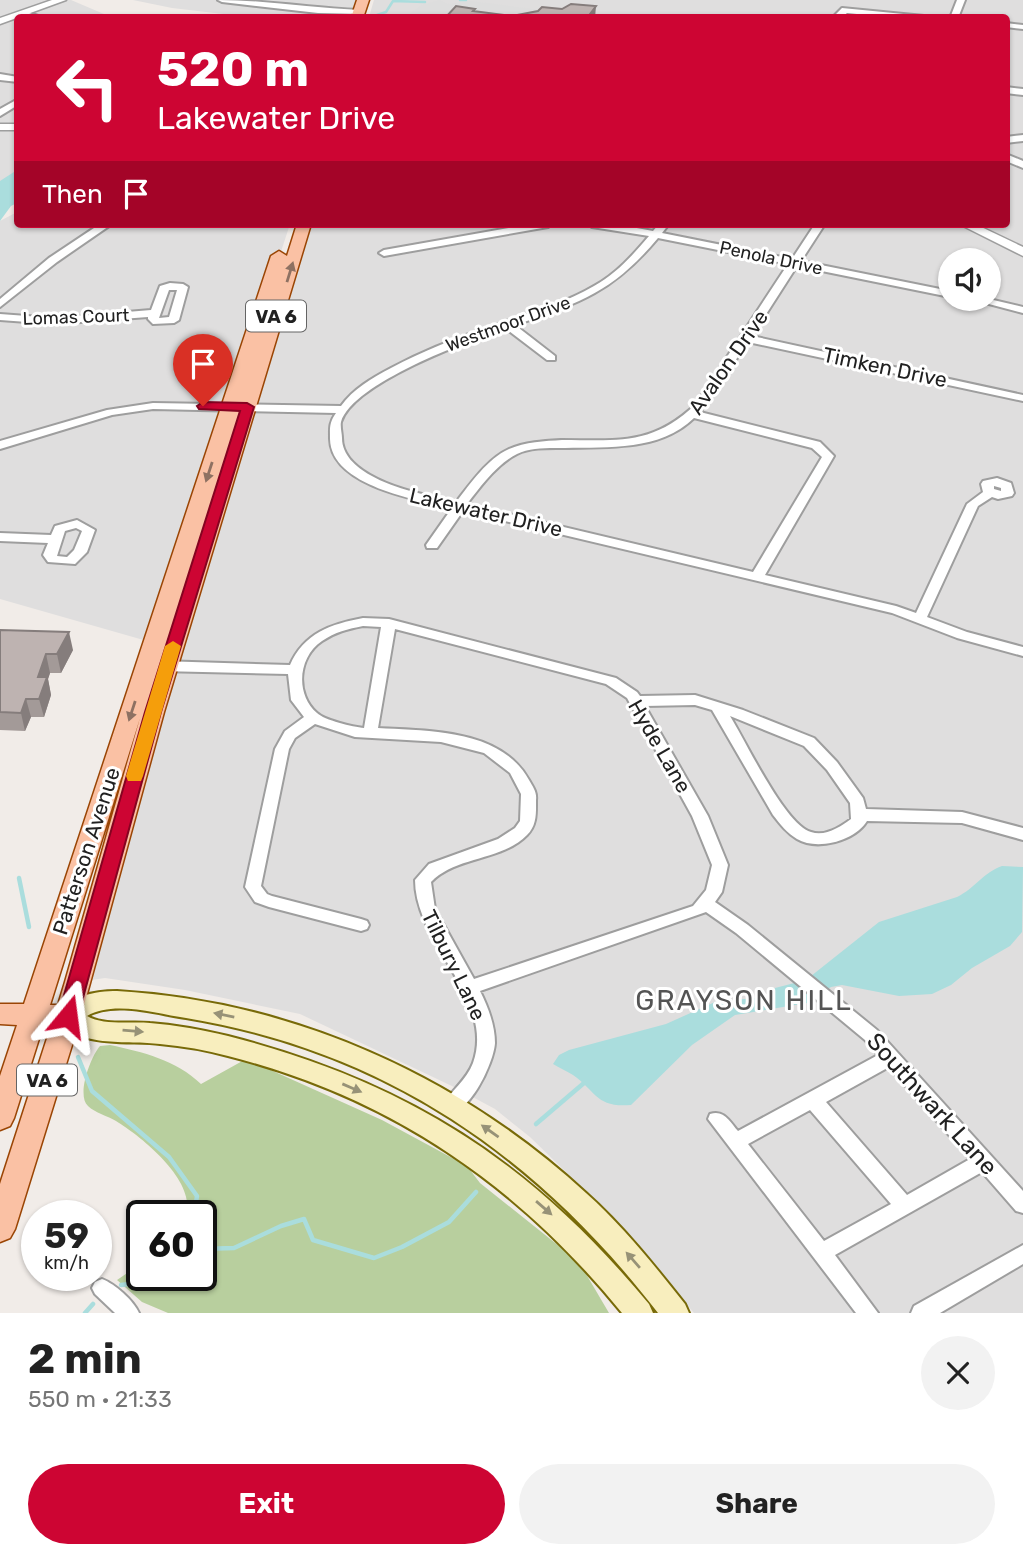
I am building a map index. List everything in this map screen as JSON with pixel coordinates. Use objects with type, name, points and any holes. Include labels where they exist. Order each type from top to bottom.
[{"type":"main road","points":[[362,12],[374,0]]},
{"type":"main road","name":"Patterson Avenue","points":[[239,407],[289,228]]},
{"type":"main road","name":"Patterson Avenue","points":[[0,1118],[157,666],[239,407],[303,228]]},
{"type":"main road","name":"Patterson Avenue","points":[[0,1229],[68,1016],[157,666]]},
{"type":"main road","points":[[68,1016],[95,1001],[196,1010],[290,1032],[343,1052],[452,1107],[505,1142],[564,1189],[635,1262],[675,1313]]},
{"type":"main road","points":[[0,1014],[68,1016],[88,1028],[152,1033],[253,1052],[329,1078],[428,1124],[500,1172],[544,1208],[601,1265],[639,1313]]},
{"type":"street","points":[[20,14],[61,0]]},
{"type":"street","points":[[222,0],[362,12]]},
{"type":"street","points":[[344,12],[348,0]]},
{"type":"street","points":[[865,0],[875,13]]},
{"type":"street","points":[[840,14],[845,10],[885,14]]},
{"type":"street","points":[[0,303],[53,260],[101,228]]},
{"type":"street","points":[[384,253],[525,228]]},
{"type":"street","name":"Penola Drive","points":[[618,228],[938,292]]},
{"type":"street","name":"Westmoor Drive","points":[[342,410],[360,392],[413,360],[564,304],[599,288],[629,266],[661,228]]},
{"type":"street","name":"Avalon Drive","points":[[432,545],[495,463],[515,451],[544,444],[608,445],[643,441],[677,429],[693,414],[817,228]]},
{"type":"street","points":[[973,228],[1023,252]]},
{"type":"street","points":[[1001,305],[1023,310]]},
{"type":"street","name":"Lomas Court","points":[[0,317],[54,321],[153,313]]},
{"type":"street","points":[[508,325],[551,358]]},
{"type":"street","name":"Timken Drive","points":[[746,338],[1023,397]]},
{"type":"street","points":[[0,445],[111,412],[153,406],[342,410]]},
{"type":"street","name":"Lakewater Drive","points":[[342,410],[335,423],[334,441],[341,459],[358,474],[383,486],[758,575],[920,618],[962,635],[1023,652]]},
{"type":"street","points":[[693,414],[816,444],[828,456],[758,575]]},
{"type":"street","points":[[920,618],[974,504],[990,493]]},
{"type":"street","points":[[0,537],[55,539]]},
{"type":"street","name":"Hyde Lane","points":[[295,670],[307,648],[326,633],[351,623],[389,623],[611,681],[632,695],[636,701],[700,816],[720,865],[714,892],[705,903]]},
{"type":"street","points":[[370,733],[389,623]]},
{"type":"street","points":[[157,666],[295,670],[298,700],[313,718],[290,735],[282,749],[253,887],[261,898],[269,901],[361,925]]},
{"type":"street","points":[[636,701],[695,700],[716,706],[809,742],[832,766],[858,802],[859,821],[847,832],[824,839],[801,835],[788,823],[769,795],[736,735],[716,706]]},
{"type":"street","name":"Tilbury Lane","points":[[313,718],[342,729],[441,737],[489,750],[516,770],[529,794],[528,822],[521,832],[504,843],[435,868],[423,880],[422,901],[479,1008],[487,1038],[484,1061],[477,1075],[452,1107]]},
{"type":"street","points":[[859,814],[902,818],[955,817],[1023,834]]},
{"type":"street","points":[[468,988],[667,922],[699,910],[705,903]]},
{"type":"street","name":"Southwark Lane","points":[[705,903],[797,973],[871,1035],[1023,1205]]},
{"type":"street","points":[[735,1142],[891,1057]]},
{"type":"street","points":[[813,1100],[905,1206]]},
{"type":"street","points":[[717,1119],[869,1313]]},
{"type":"street","points":[[821,1253],[984,1161]]},
{"type":"street","points":[[921,1313],[1023,1254]]},
{"type":"street","points":[[105,1291],[130,1313]]},
{"type":"shaded area","points":[[0,0],[71,0],[104,14],[14,14],[14,177],[0,184]]},
{"type":"shaded area","points":[[133,0],[363,0],[358,14],[223,14]]},
{"type":"shaded area","points":[[374,0],[1023,0],[1023,1313],[694,1313],[609,1214],[530,1137],[495,1109],[300,1014],[185,990],[105,978],[78,982],[303,228],[1010,228],[1010,14],[370,14]]},
{"type":"shaded area","points":[[440,0],[448,4],[471,1],[548,11],[545,14],[410,14],[421,5]]},
{"type":"shaded area","points":[[14,214],[14,228],[289,228],[154,643],[0,599],[0,221]]},
{"type":"green space","points":[[110,1045],[147,1054],[181,1069],[201,1084],[246,1059],[382,1120],[467,1166],[480,1183],[579,1262],[609,1313],[168,1313],[142,1302],[130,1291],[217,1291],[217,1200],[186,1200],[176,1175],[165,1161],[116,1121],[88,1106],[84,1085],[100,1046]]},
{"type":"green space","points":[[126,1274],[126,1288],[117,1280]]},
{"type":"water","points":[[14,172],[14,204],[0,221],[0,181]]},
{"type":"water","points":[[1002,866],[1023,867],[1022,932],[1010,946],[972,968],[951,985],[932,994],[899,996],[842,985],[831,987],[807,1003],[735,1015],[692,1045],[631,1105],[603,1101],[573,1075],[553,1064],[559,1055],[569,1050],[666,1024],[715,1002],[765,997],[775,988],[806,980],[879,922],[957,897]]},
{"type":"building","points":[[571,4],[596,6],[590,14],[522,14],[538,11],[542,7],[562,9]]},
{"type":"building","points":[[456,6],[475,9],[473,11],[496,14],[449,14]]},
{"type":"building","points":[[0,630],[69,632],[57,654],[46,654],[38,677],[47,677],[39,699],[26,699],[21,713],[0,712]]},
{"type":"waterway","points":[[460,0],[466,0]]},
{"type":"waterway","points":[[380,14],[386,12],[393,1],[425,2]]},
{"type":"waterway","points":[[19,878],[29,927]]},
{"type":"waterway","points":[[78,1057],[92,1091],[169,1157],[197,1196],[196,1200]]},
{"type":"waterway","points":[[536,1124],[584,1083]]},
{"type":"waterway","points":[[217,1249],[234,1248],[281,1226],[304,1219],[313,1240],[374,1258],[402,1247],[449,1222],[476,1192]]},
{"type":"waterway","points":[[121,1285],[126,1284]]},
{"type":"waterway","points":[[85,1313],[93,1304]]},
{"type":"slow traffic","points":[[134,776],[173,646]]},
{"type":"district","name":"GRAYSON HILL","points":[[744,1000]]},
{"type":"route","points":[[68,1016],[153,712],[247,407],[203,406]]}]
